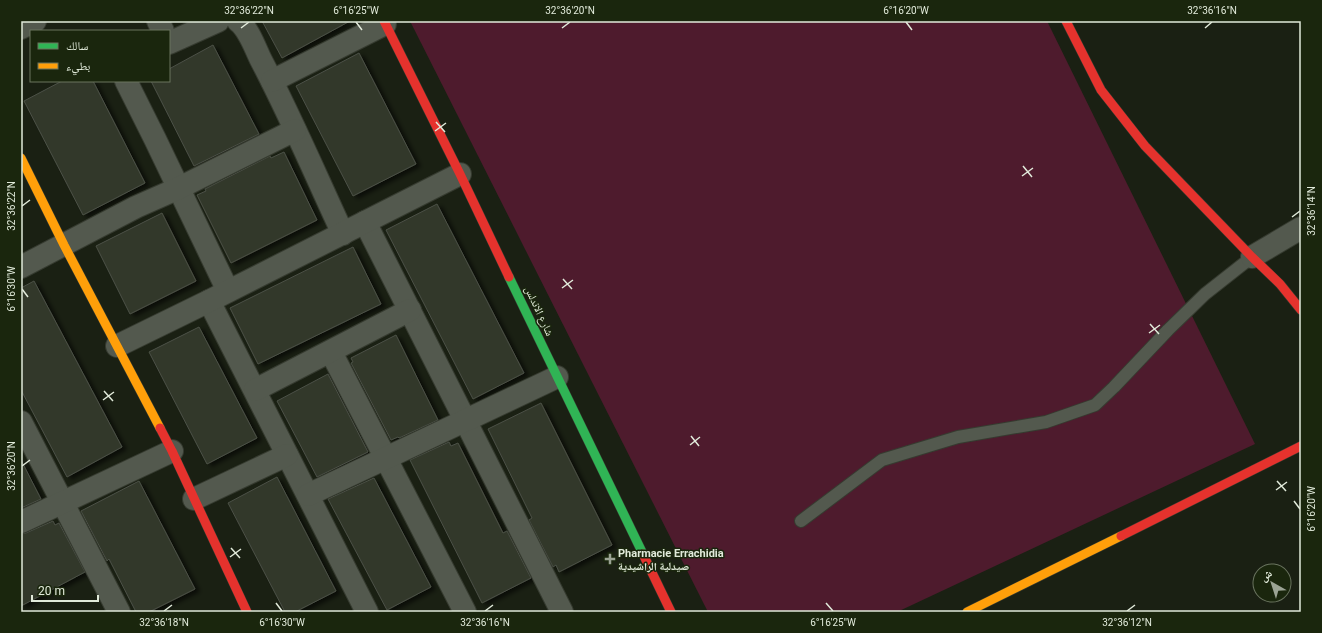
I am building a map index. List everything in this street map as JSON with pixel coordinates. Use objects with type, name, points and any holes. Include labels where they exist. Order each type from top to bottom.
[{"type":"street","points":[[21,28],[36,21]]},
{"type":"street","points":[[158,21],[162,30]]},
{"type":"street","points":[[170,43],[218,21]]},
{"type":"street","points":[[238,21],[242,24],[250,38],[272,81],[343,234]]},
{"type":"street","points":[[1066,21],[1101,90],[1144,146],[1280,284],[1301,310]]},
{"type":"street","points":[[272,81],[385,22]]},
{"type":"street","name":"شارع الاندلس","points":[[385,22],[671,612]]},
{"type":"street","points":[[126,82],[179,188],[255,390],[367,612]]},
{"type":"street","points":[[21,266],[64,245],[136,206],[179,188],[295,130]]},
{"type":"street","points":[[21,158],[64,245],[172,451],[246,612]]},
{"type":"street","points":[[117,346],[460,174]]},
{"type":"street","points":[[365,222],[562,612]]},
{"type":"street","points":[[1252,257],[1301,228]]},
{"type":"street","points":[[255,390],[410,310]]},
{"type":"street","points":[[331,352],[465,612]]},
{"type":"street","points":[[308,495],[557,377]]},
{"type":"street","points":[[21,423],[119,612]]},
{"type":"street","points":[[967,612],[1301,446]]},
{"type":"street","points":[[21,522],[172,451]]},
{"type":"street","points":[[194,499],[288,455]]},
{"type":"lane","points":[[801,521],[882,460],[958,437],[1046,422],[1095,405],[1205,294],[1252,257]]},
{"type":"shaded area","points":[[410,21],[1047,21],[1255,444],[897,612],[708,612]]},
{"type":"building","points":[[262,21],[350,21],[282,58]]},
{"type":"building","points":[[213,45],[259,134],[194,166],[152,82],[170,82],[170,68]]},
{"type":"building","points":[[359,53],[416,164],[353,196],[296,86]]},
{"type":"building","points":[[60,82],[94,82],[145,183],[83,215],[24,101]]},
{"type":"building","points":[[284,152],[317,220],[231,263],[197,195],[206,191],[205,189],[270,156],[271,158]]},
{"type":"building","points":[[437,204],[524,373],[473,399],[386,230]]},
{"type":"building","points":[[162,213],[196,281],[130,314],[96,246]]},
{"type":"building","points":[[353,247],[381,304],[258,364],[230,308]]},
{"type":"building","points":[[34,281],[122,447],[67,477],[21,390],[21,288]]},
{"type":"building","points":[[199,327],[257,438],[207,464],[149,352]]},
{"type":"building","points":[[396,335],[438,420],[399,438],[398,437],[391,440],[351,363],[353,362],[351,358]]},
{"type":"building","points":[[328,374],[368,452],[317,477],[277,401]]},
{"type":"building","points":[[541,403],[612,545],[559,572],[556,565],[553,567],[529,520],[532,518],[488,429]]},
{"type":"building","points":[[449,442],[451,446],[458,443],[503,533],[507,531],[531,578],[482,603],[410,460]]},
{"type":"building","points":[[21,460],[41,499],[21,508]]},
{"type":"building","points":[[277,477],[336,591],[295,612],[285,612],[228,503]]},
{"type":"building","points":[[374,478],[431,587],[387,610],[328,499]]},
{"type":"building","points":[[139,481],[195,589],[149,612],[136,612],[109,559],[107,561],[81,511]]},
{"type":"building","points":[[53,521],[55,525],[59,523],[85,572],[21,606],[21,534]]},
{"type":"traffic: fast","points":[[509,277],[643,554]]},
{"type":"traffic: slow","points":[[21,158],[64,245],[160,428]]},
{"type":"traffic: slow","points":[[967,612],[1121,536]]},
{"type":"traffic: jam","points":[[384,21],[509,277]]},
{"type":"traffic: jam","points":[[1066,21],[1101,90],[1145,146],[1280,284],[1301,310]]},
{"type":"traffic: jam","points":[[160,428],[247,612]]},
{"type":"traffic: jam","points":[[1121,536],[1301,446]]},
{"type":"traffic: jam","points":[[643,554],[671,612]]},
{"type":"place","name":"Pharmacie Errachidia صيدلية الراشيدية","points":[[610,559]]}]
